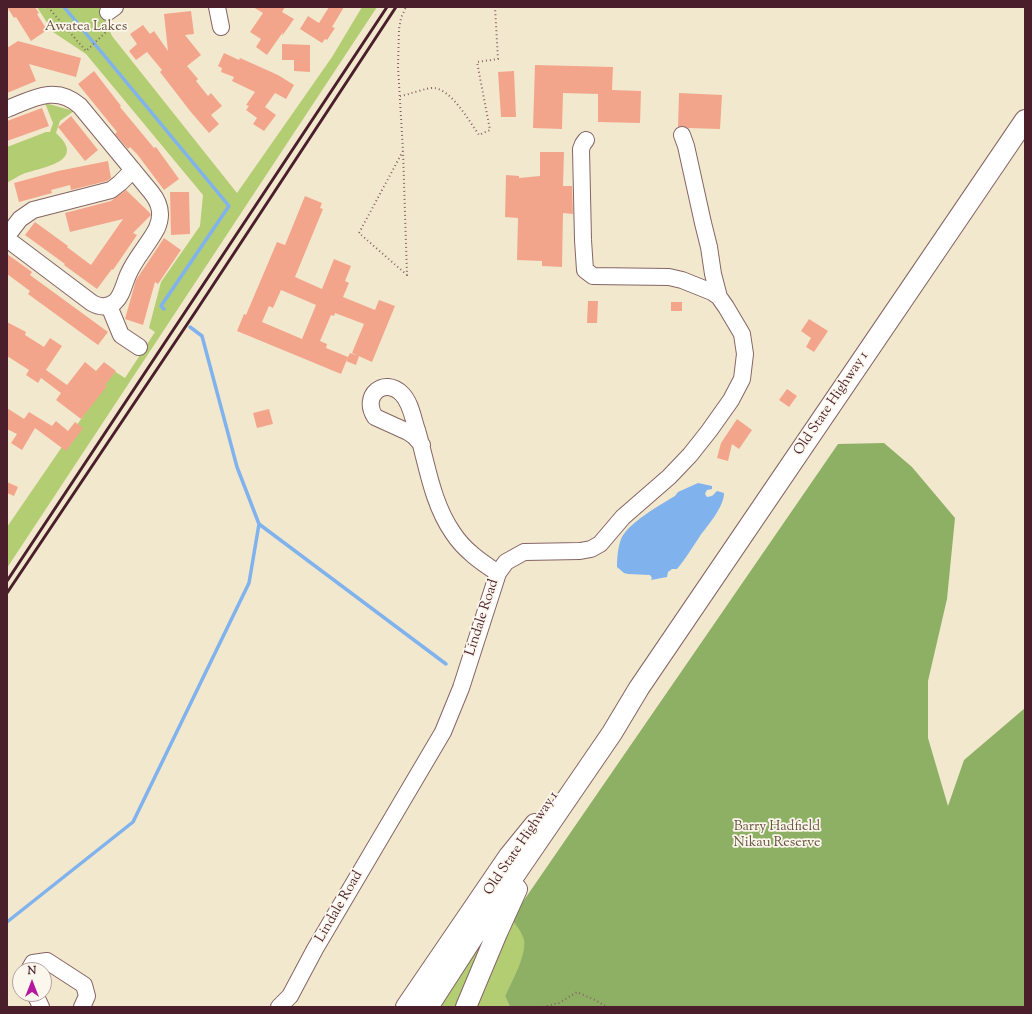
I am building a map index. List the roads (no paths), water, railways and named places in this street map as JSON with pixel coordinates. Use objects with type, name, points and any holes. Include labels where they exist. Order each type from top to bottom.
[{"type":"main road","name":"Old State Highway 1","points":[[428,1007],[488,914],[612,733],[639,688],[1025,120]]},
{"type":"main road","name":"Old State Highway 1","points":[[413,1007],[535,824],[600,731],[618,708],[639,688]]},
{"type":"main road","points":[[466,1007],[509,905],[559,812]]},
{"type":"main road","points":[[406,1007],[509,856],[535,824]]},
{"type":"street","points":[[217,7],[222,27]]},
{"type":"street","points":[[7,109],[46,95],[61,95],[71,99],[80,106],[133,170],[157,200],[160,208],[160,220],[154,233],[130,272],[118,299],[110,306],[102,306],[92,303],[7,237],[20,219],[32,210],[111,190],[133,170]]},
{"type":"street","points":[[682,135],[686,146],[702,223],[709,247],[712,274],[719,297]]},
{"type":"street","points":[[586,140],[581,150],[584,262],[586,272],[593,276],[673,277],[705,289],[719,297]]},
{"type":"street","name":"Lindale Road","points":[[286,1004],[315,950],[443,732],[461,688],[498,573],[506,562],[524,552],[580,551],[600,544],[623,517],[669,477],[709,431],[731,400],[742,379],[745,354],[742,334],[719,297]]},
{"type":"street","points":[[110,306],[121,335],[139,347]]},
{"type":"street","points":[[422,445],[439,506],[453,533],[470,553],[498,573]]},
{"type":"street","points":[[52,964],[84,985],[87,996],[82,1007]]},
{"type":"water","points":[[698,483],[712,486],[712,489],[707,490],[705,494],[707,497],[712,496],[717,491],[724,493],[723,498],[715,516],[677,569],[672,569],[668,572],[667,577],[651,580],[652,578],[650,575],[628,574],[624,573],[617,567],[619,545],[621,539],[630,527],[645,515],[675,496],[678,492]]},
{"type":"waterway","points":[[64,7],[229,206],[161,306],[164,309]]},
{"type":"waterway","points":[[7,922],[133,822],[249,583],[259,524],[237,467],[202,336],[190,327]]},
{"type":"waterway","points":[[259,524],[446,664]]},
{"type":"railway","points":[[7,581],[387,7]]},
{"type":"railway","points":[[7,593],[196,311],[396,7]]},
{"type":"park label","name":"Awatea Lakes","points":[[86,28]]},
{"type":"park label","name":"Barry Hadfield Nikau Reserve","points":[[777,836]]}]
